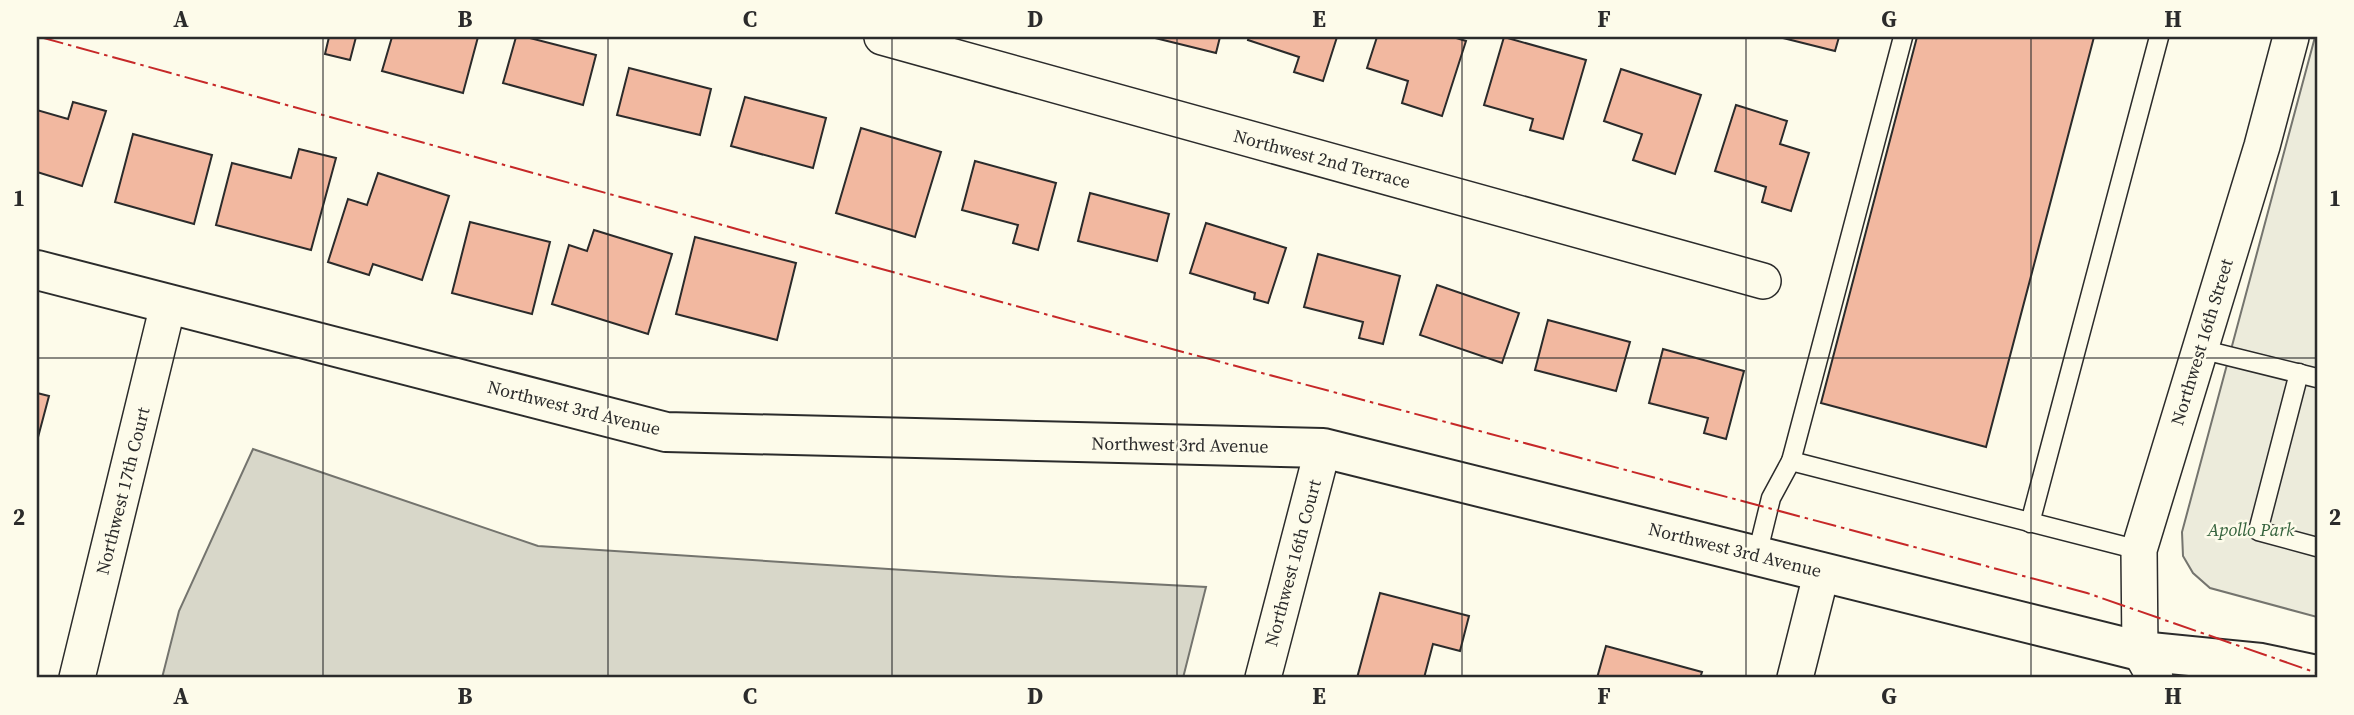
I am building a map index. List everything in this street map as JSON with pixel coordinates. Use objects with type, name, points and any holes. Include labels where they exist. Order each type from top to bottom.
[{"type":"street","name":"Northwest 2nd Terrace","points":[[881,37],[1763,281]]},
{"type":"street","name":"Northwest 16th Street","points":[[2147,665],[2139,550],[2262,146],[2291,37]]},
{"type":"street","name":"Northwest 3rd Avenue","points":[[37,270],[666,432],[1323,448],[1822,572],[2147,665],[2261,663],[2306,675]]},
{"type":"street","name":"Northwest 17th Court","points":[[77,678],[168,305]]},
{"type":"street","name":"Northwest 16th Court","points":[[1264,678],[1323,448]]},
{"type":"street","points":[[1795,678],[1822,572]]},
{"type":"lane","points":[[1757,555],[1772,498],[1791,461],[1903,37]]},
{"type":"lane","points":[[2030,523],[2159,37]]},
{"type":"lane","points":[[2200,349],[2317,378]]},
{"type":"lane","points":[[2299,373],[2258,531],[2317,547]]},
{"type":"lane","points":[[1791,461],[2139,550]]},
{"type":"green space","name":"Apollo Park","points":[[2315,37],[2317,617],[2210,588],[2193,573],[2183,556],[2182,532]]},
{"type":"shaded area","points":[[253,449],[538,546],[1206,587],[1183,678],[162,678],[179,611]]},
{"type":"building","points":[[329,37],[356,37],[350,60],[325,54]]},
{"type":"building","points":[[392,37],[478,37],[463,93],[382,71]]},
{"type":"building","points":[[516,37],[526,37],[596,55],[583,105],[503,83]]},
{"type":"building","points":[[1151,37],[1220,37],[1216,53]]},
{"type":"building","points":[[1249,37],[1337,37],[1323,81],[1294,72],[1299,57],[1248,40]]},
{"type":"building","points":[[1377,37],[1453,37],[1466,41],[1442,116],[1402,103],[1408,81],[1367,68]]},
{"type":"building","points":[[1504,37],[1586,60],[1563,139],[1530,130],[1533,119],[1484,105]]},
{"type":"building","points":[[1779,37],[1839,37],[1835,51]]},
{"type":"building","points":[[1917,37],[2094,37],[1986,447],[1821,403]]},
{"type":"building","points":[[629,68],[711,89],[700,135],[617,115]]},
{"type":"building","points":[[1621,69],[1701,95],[1675,174],[1633,160],[1642,134],[1604,121]]},
{"type":"building","points":[[745,97],[826,118],[813,168],[731,146]]},
{"type":"building","points":[[73,102],[106,111],[82,186],[37,172],[37,110],[68,119]]},
{"type":"building","points":[[1736,105],[1787,121],[1780,144],[1809,153],[1791,211],[1762,202],[1766,187],[1715,171]]},
{"type":"building","points":[[861,128],[941,152],[915,237],[836,213]]},
{"type":"building","points":[[133,134],[212,155],[194,224],[115,202]]},
{"type":"building","points":[[299,149],[336,158],[311,250],[216,225],[232,163],[291,178]]},
{"type":"building","points":[[975,161],[1056,183],[1038,250],[1013,243],[1018,225],[962,210]]},
{"type":"building","points":[[378,173],[449,196],[422,280],[373,264],[369,275],[328,262],[348,199],[367,205]]},
{"type":"building","points":[[1090,193],[1169,214],[1157,261],[1078,241]]},
{"type":"building","points":[[470,222],[550,242],[532,314],[452,293]]},
{"type":"building","points":[[1206,223],[1286,248],[1268,303],[1254,299],[1255,293],[1190,273]]},
{"type":"building","points":[[594,230],[672,254],[648,334],[552,304],[569,245],[587,251]]},
{"type":"building","points":[[695,237],[796,263],[777,340],[676,314]]},
{"type":"building","points":[[1318,254],[1400,276],[1383,344],[1359,338],[1363,322],[1304,307]]},
{"type":"building","points":[[1437,285],[1519,313],[1502,363],[1420,335]]},
{"type":"building","points":[[1548,320],[1630,342],[1616,391],[1535,370]]},
{"type":"building","points":[[1663,349],[1744,371],[1726,439],[1704,433],[1708,418],[1649,403]]},
{"type":"building","points":[[37,393],[49,396],[37,441]]},
{"type":"building","points":[[1380,593],[1469,616],[1460,651],[1433,644],[1424,678],[1357,678]]},
{"type":"building","points":[[1606,646],[1702,672],[1700,678],[1597,678]]},
{"type":"power","points":[[40,37],[1172,349],[2087,593],[2317,673]]}]
